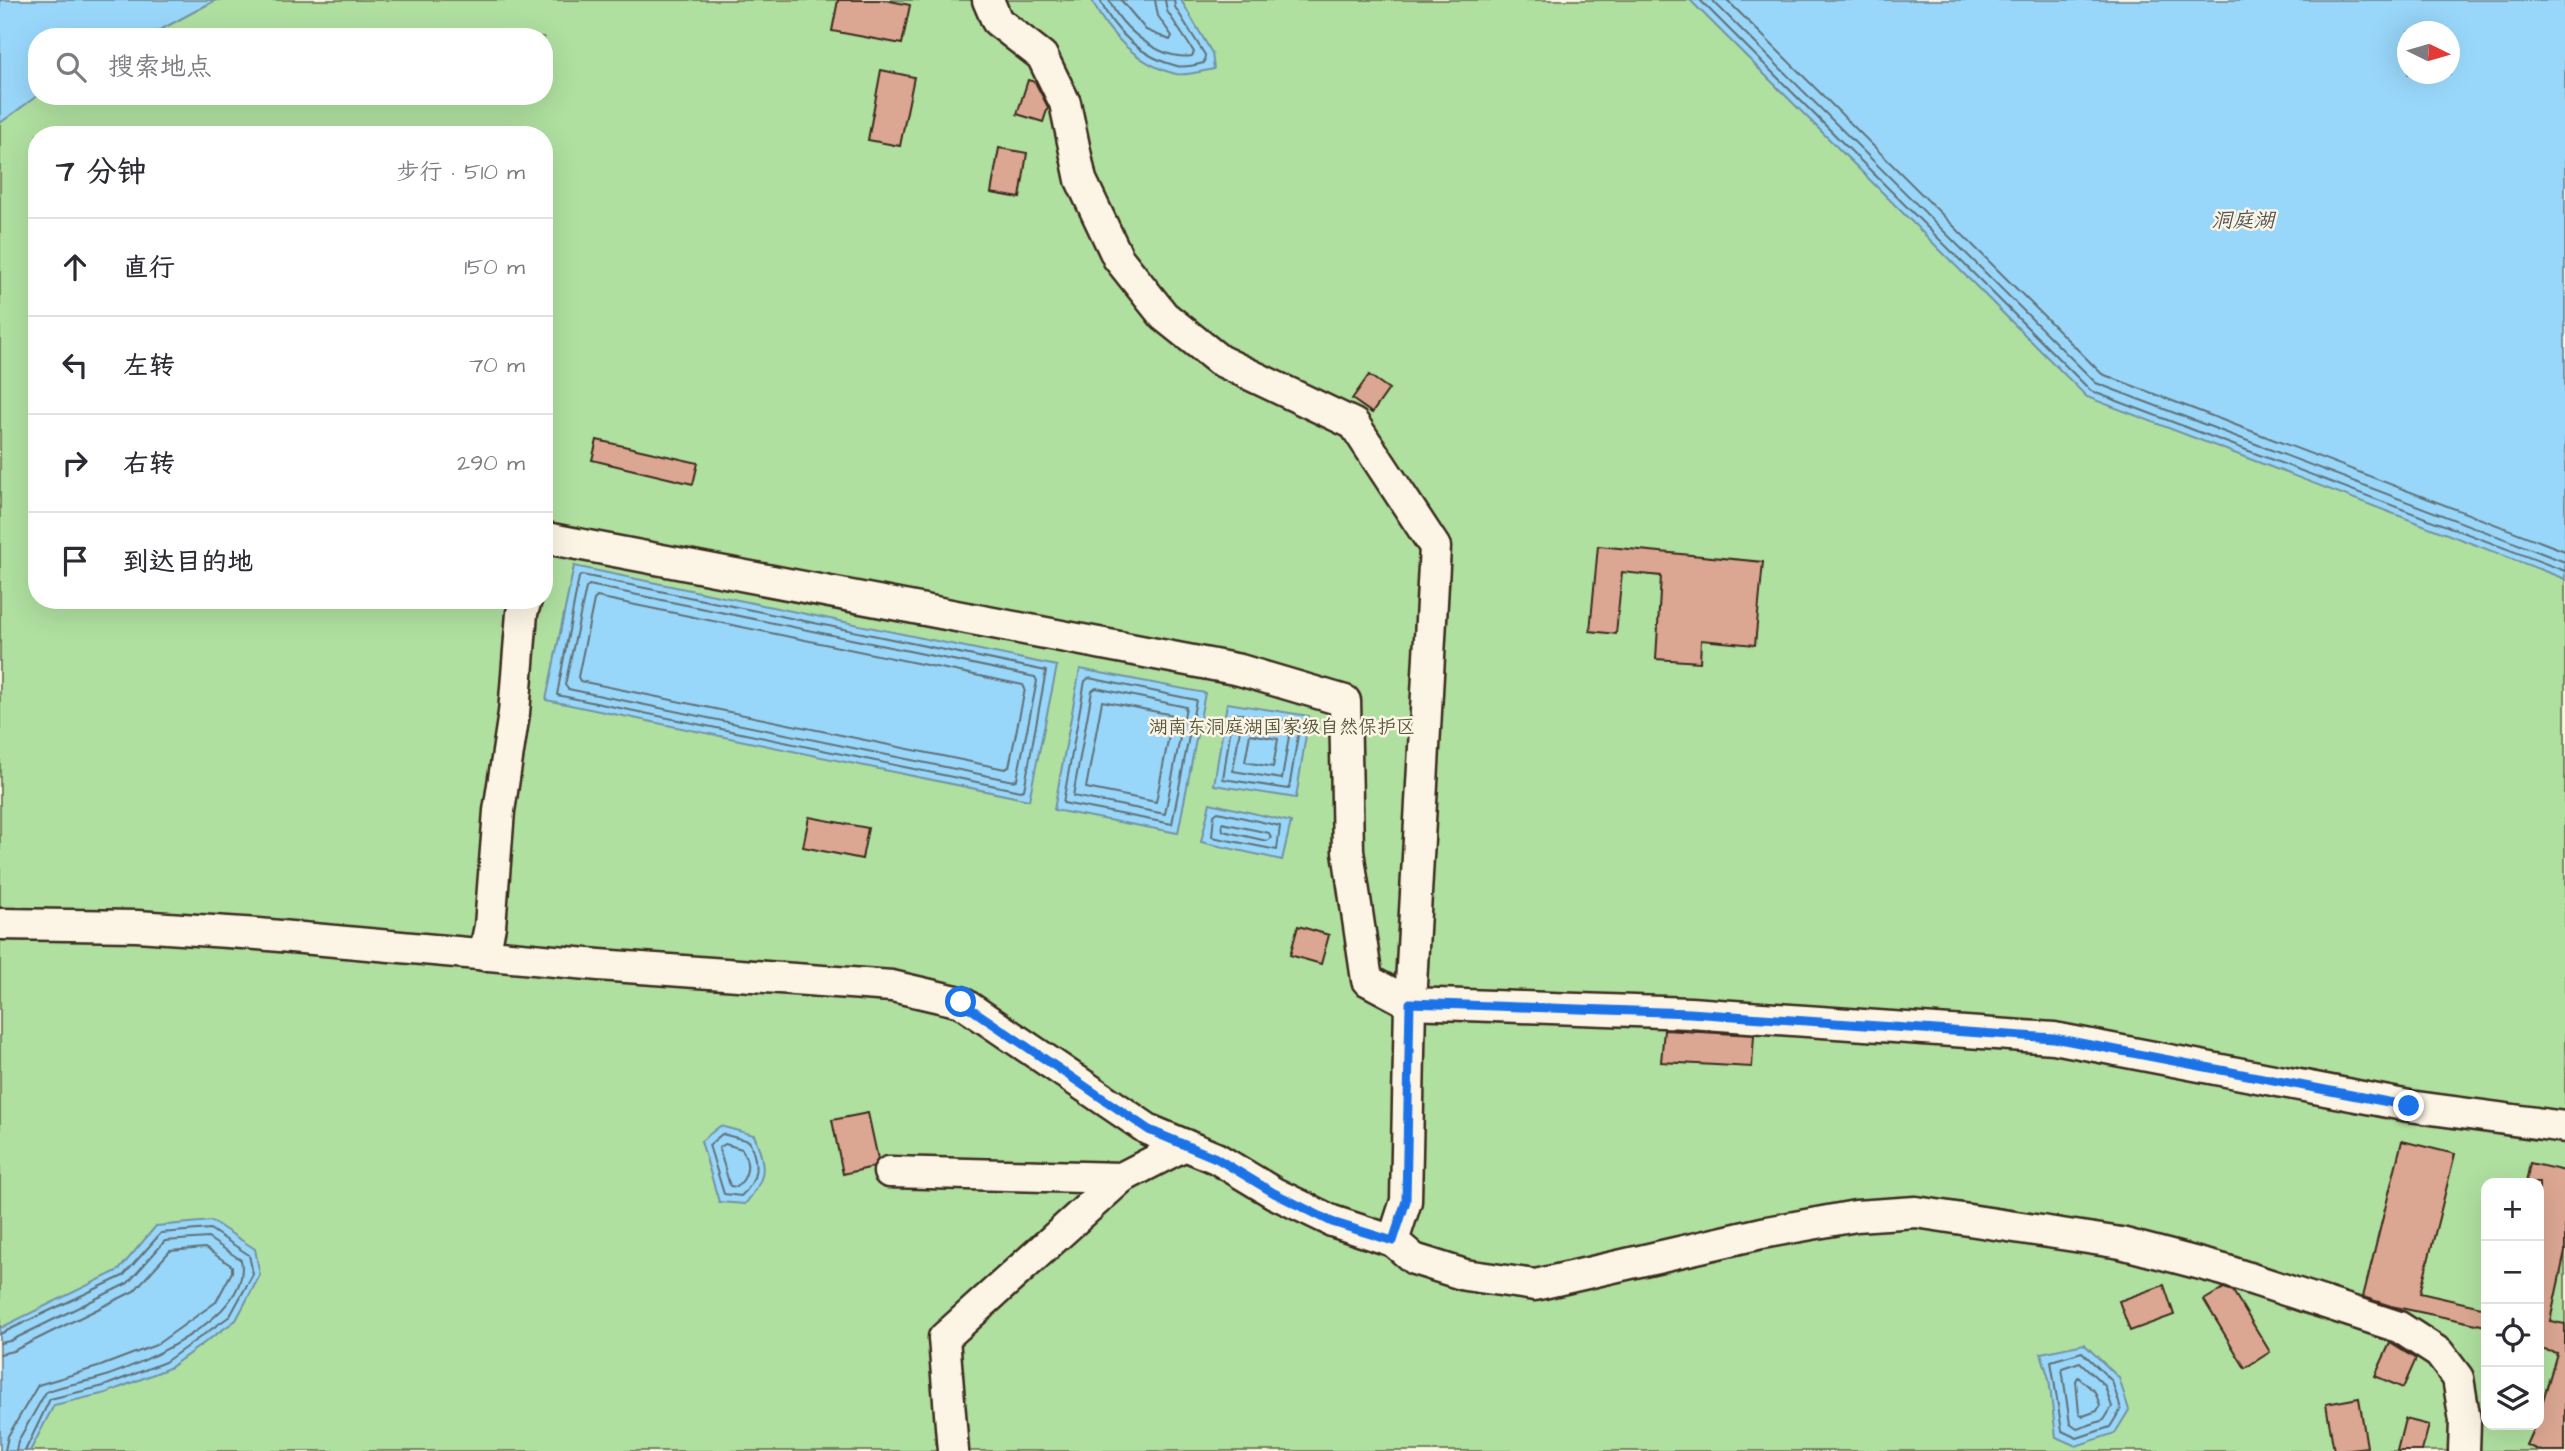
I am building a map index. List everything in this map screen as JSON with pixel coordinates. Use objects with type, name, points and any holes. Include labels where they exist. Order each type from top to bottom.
[{"type":"street","points":[[988,0],[997,21],[1042,57],[1065,103],[1081,180],[1118,258],[1164,316],[1219,360],[1354,424],[1435,547],[1410,1003],[1406,1201],[1393,1241]]},
{"type":"street","points":[[553,539],[1240,670],[1345,701],[1348,850],[1367,980],[1410,1003],[1690,1013],[2054,1038],[2382,1101],[2565,1127]]},
{"type":"street","points":[[484,955],[490,926],[499,811],[514,713],[523,609]]},
{"type":"street","points":[[0,924],[137,926],[892,986],[961,1002],[1149,1130],[1216,1158],[1274,1193],[1332,1222],[1393,1241],[1413,1259],[1465,1275],[1535,1285],[1762,1233],[1868,1215],[1916,1212],[2121,1243],[2224,1270],[2399,1327],[2439,1353],[2458,1378],[2465,1421],[2464,1451]]},
{"type":"street","points":[[953,1451],[944,1338],[1121,1178],[1185,1145]]},
{"type":"street","points":[[889,1172],[1121,1178]]},
{"type":"green space","name":"湖南东洞庭湖国家级自然保护区","points":[[0,0],[2565,0],[2565,1451],[0,1451]]},
{"type":"water","points":[[0,0],[216,0],[164,28],[28,28],[28,103],[0,123]]},
{"type":"water","points":[[1092,0],[1181,0],[1212,53],[1214,69],[1176,74],[1149,63],[1115,36]]},
{"type":"water","name":"洞庭湖","points":[[1690,0],[2565,0],[2565,579],[2087,397]]},
{"type":"water","points":[[574,566],[1057,666],[1029,800],[546,700]]},
{"type":"water","points":[[1080,669],[1205,693],[1178,833],[1054,810]]},
{"type":"water","points":[[1227,703],[1309,716],[1296,798],[1214,785]]},
{"type":"water","points":[[1210,803],[1291,822],[1282,860],[1201,842]]},
{"type":"water","points":[[720,1126],[754,1135],[758,1146],[763,1172],[758,1187],[745,1204],[719,1202],[701,1141]]},
{"type":"water","points":[[212,1221],[255,1249],[260,1275],[236,1320],[169,1368],[106,1393],[54,1405],[30,1451],[0,1451],[0,1328],[119,1270],[156,1226]]},
{"type":"water","points":[[2084,1344],[2119,1378],[2129,1410],[2115,1433],[2076,1446],[2056,1437],[2049,1379],[2041,1353]]},
{"type":"building","points":[[838,0],[885,0],[910,5],[902,44],[832,31]]},
{"type":"building","points":[[881,70],[914,77],[900,146],[868,140]]},
{"type":"building","points":[[1028,80],[1035,82],[1048,107],[1043,122],[1017,114]]},
{"type":"building","points":[[999,148],[1027,153],[1020,198],[991,193]]},
{"type":"building","points":[[1369,375],[1389,389],[1372,413],[1352,399]]},
{"type":"building","points":[[597,440],[698,463],[693,484],[592,460]]},
{"type":"building","points":[[1598,546],[1763,562],[1755,645],[1701,640],[1700,662],[1656,659],[1661,576],[1622,572],[1616,634],[1590,631]]},
{"type":"building","points":[[809,817],[868,828],[862,859],[803,847]]},
{"type":"building","points":[[1298,926],[1329,935],[1321,964],[1290,955]]},
{"type":"building","points":[[1664,1030],[1754,1035],[1752,1067],[1661,1062]]},
{"type":"building","points":[[868,1113],[878,1159],[873,1167],[843,1174],[832,1120]]},
{"type":"building","points":[[2402,1141],[2455,1154],[2420,1293],[2481,1307],[2481,1325],[2391,1306],[2363,1297]]},
{"type":"building","points":[[2530,1163],[2565,1171],[2565,1252],[2550,1321],[2565,1324],[2565,1451],[2541,1451],[2526,1445],[2533,1430],[2544,1430],[2544,1397],[2557,1353],[2544,1350],[2544,1178],[2527,1178]]},
{"type":"building","points":[[2164,1285],[2174,1315],[2130,1331],[2119,1301]]},
{"type":"building","points":[[2224,1288],[2233,1291],[2270,1352],[2245,1368],[2204,1300]]},
{"type":"building","points":[[2390,1343],[2416,1359],[2403,1388],[2375,1376]]},
{"type":"building","points":[[2359,1398],[2367,1447],[2334,1451],[2326,1404]]},
{"type":"building","points":[[2405,1419],[2429,1425],[2422,1451],[2397,1451]]},
{"type":"route","points":[[961,1002],[1003,1028],[1149,1130],[1216,1158],[1274,1193],[1332,1222],[1393,1241],[1406,1201],[1410,1003],[1690,1013],[2054,1038],[2409,1106]]}]
